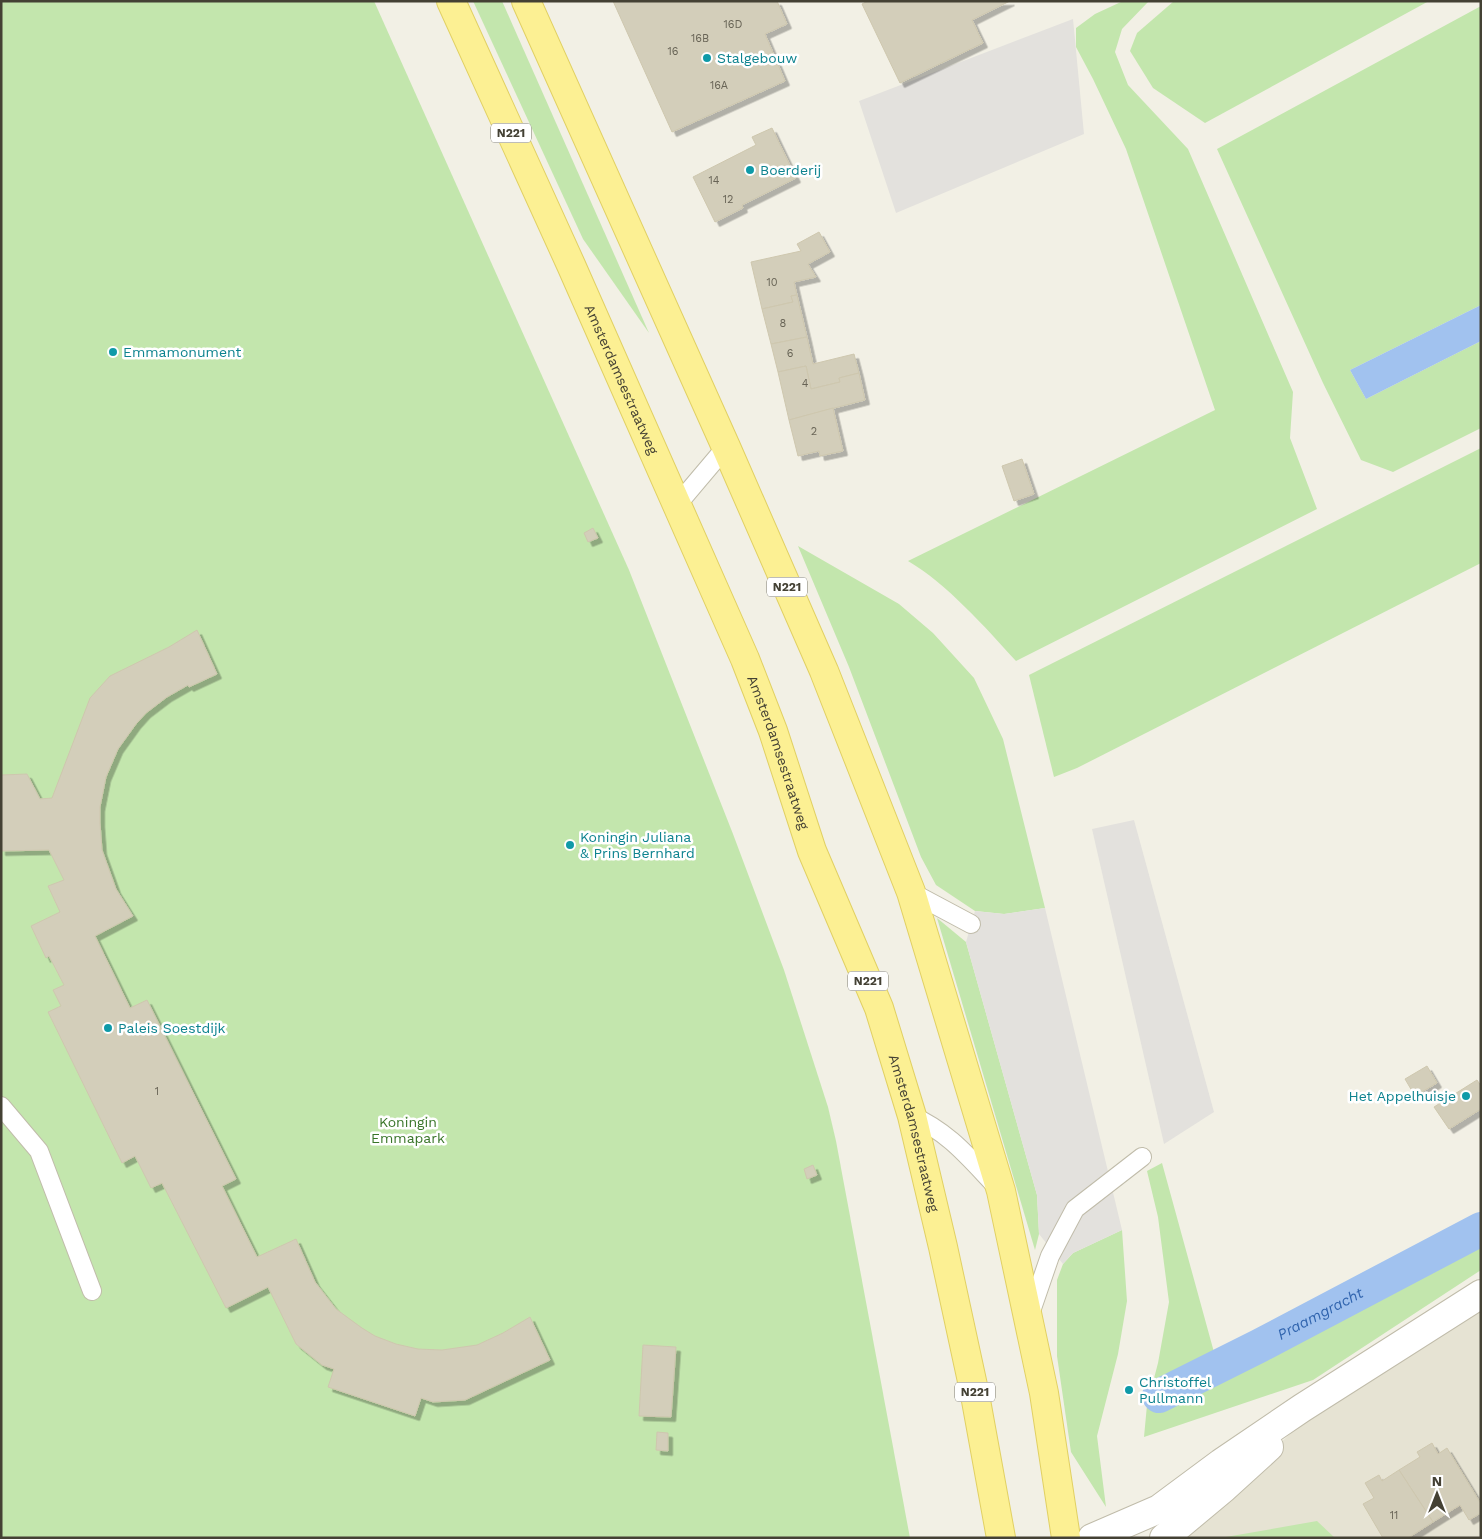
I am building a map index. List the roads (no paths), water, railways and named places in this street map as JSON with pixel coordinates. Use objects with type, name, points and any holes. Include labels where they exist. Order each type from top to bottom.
[{"type":"main road","name":"Amsterdamsestraatweg","points":[[452,1],[745,659],[773,731],[812,851],[879,1008],[912,1116],[943,1247],[975,1395],[1001,1538]]},
{"type":"main road","name":"N221","points":[[526,1],[824,671],[911,892],[1001,1191],[1046,1402],[1066,1538]]},
{"type":"street","points":[[1092,1538],[1159,1509],[1221,1463],[1302,1408],[1481,1294]]},
{"type":"street","points":[[1164,1538],[1224,1488],[1270,1446],[1302,1408]]},
{"type":"lane","points":[[677,505],[726,447]]},
{"type":"lane","points":[[911,892],[971,924]]},
{"type":"lane","points":[[1,1106],[39,1151],[92,1291]]},
{"type":"lane","points":[[912,1116],[930,1124],[950,1138],[1001,1191]]},
{"type":"lane","points":[[1028,1320],[1050,1256],[1075,1209],[1142,1157]]},
{"type":"water","points":[[1481,305],[1481,341],[1366,399],[1350,370]]},
{"type":"waterway","name":"Praamgracht","points":[[1159,1396],[1259,1346],[1481,1229]]},
{"type":"place","name":"Stalgebouw","points":[[707,58]]},
{"type":"place","name":"Boerderij","points":[[750,170]]},
{"type":"place","name":"Emmamonument","points":[[113,352]]},
{"type":"place","name":"Koningin Juliana & Prins Bernhard","points":[[570,845]]},
{"type":"place","name":"Paleis Soestdijk","points":[[108,1028]]},
{"type":"place","name":"Het Appelhuisje","points":[[1466,1096]]},
{"type":"place","name":"Christoffel Pullmann","points":[[1129,1390]]},
{"type":"park label","name":"Koningin Emmapark","points":[[408,1130]]}]
